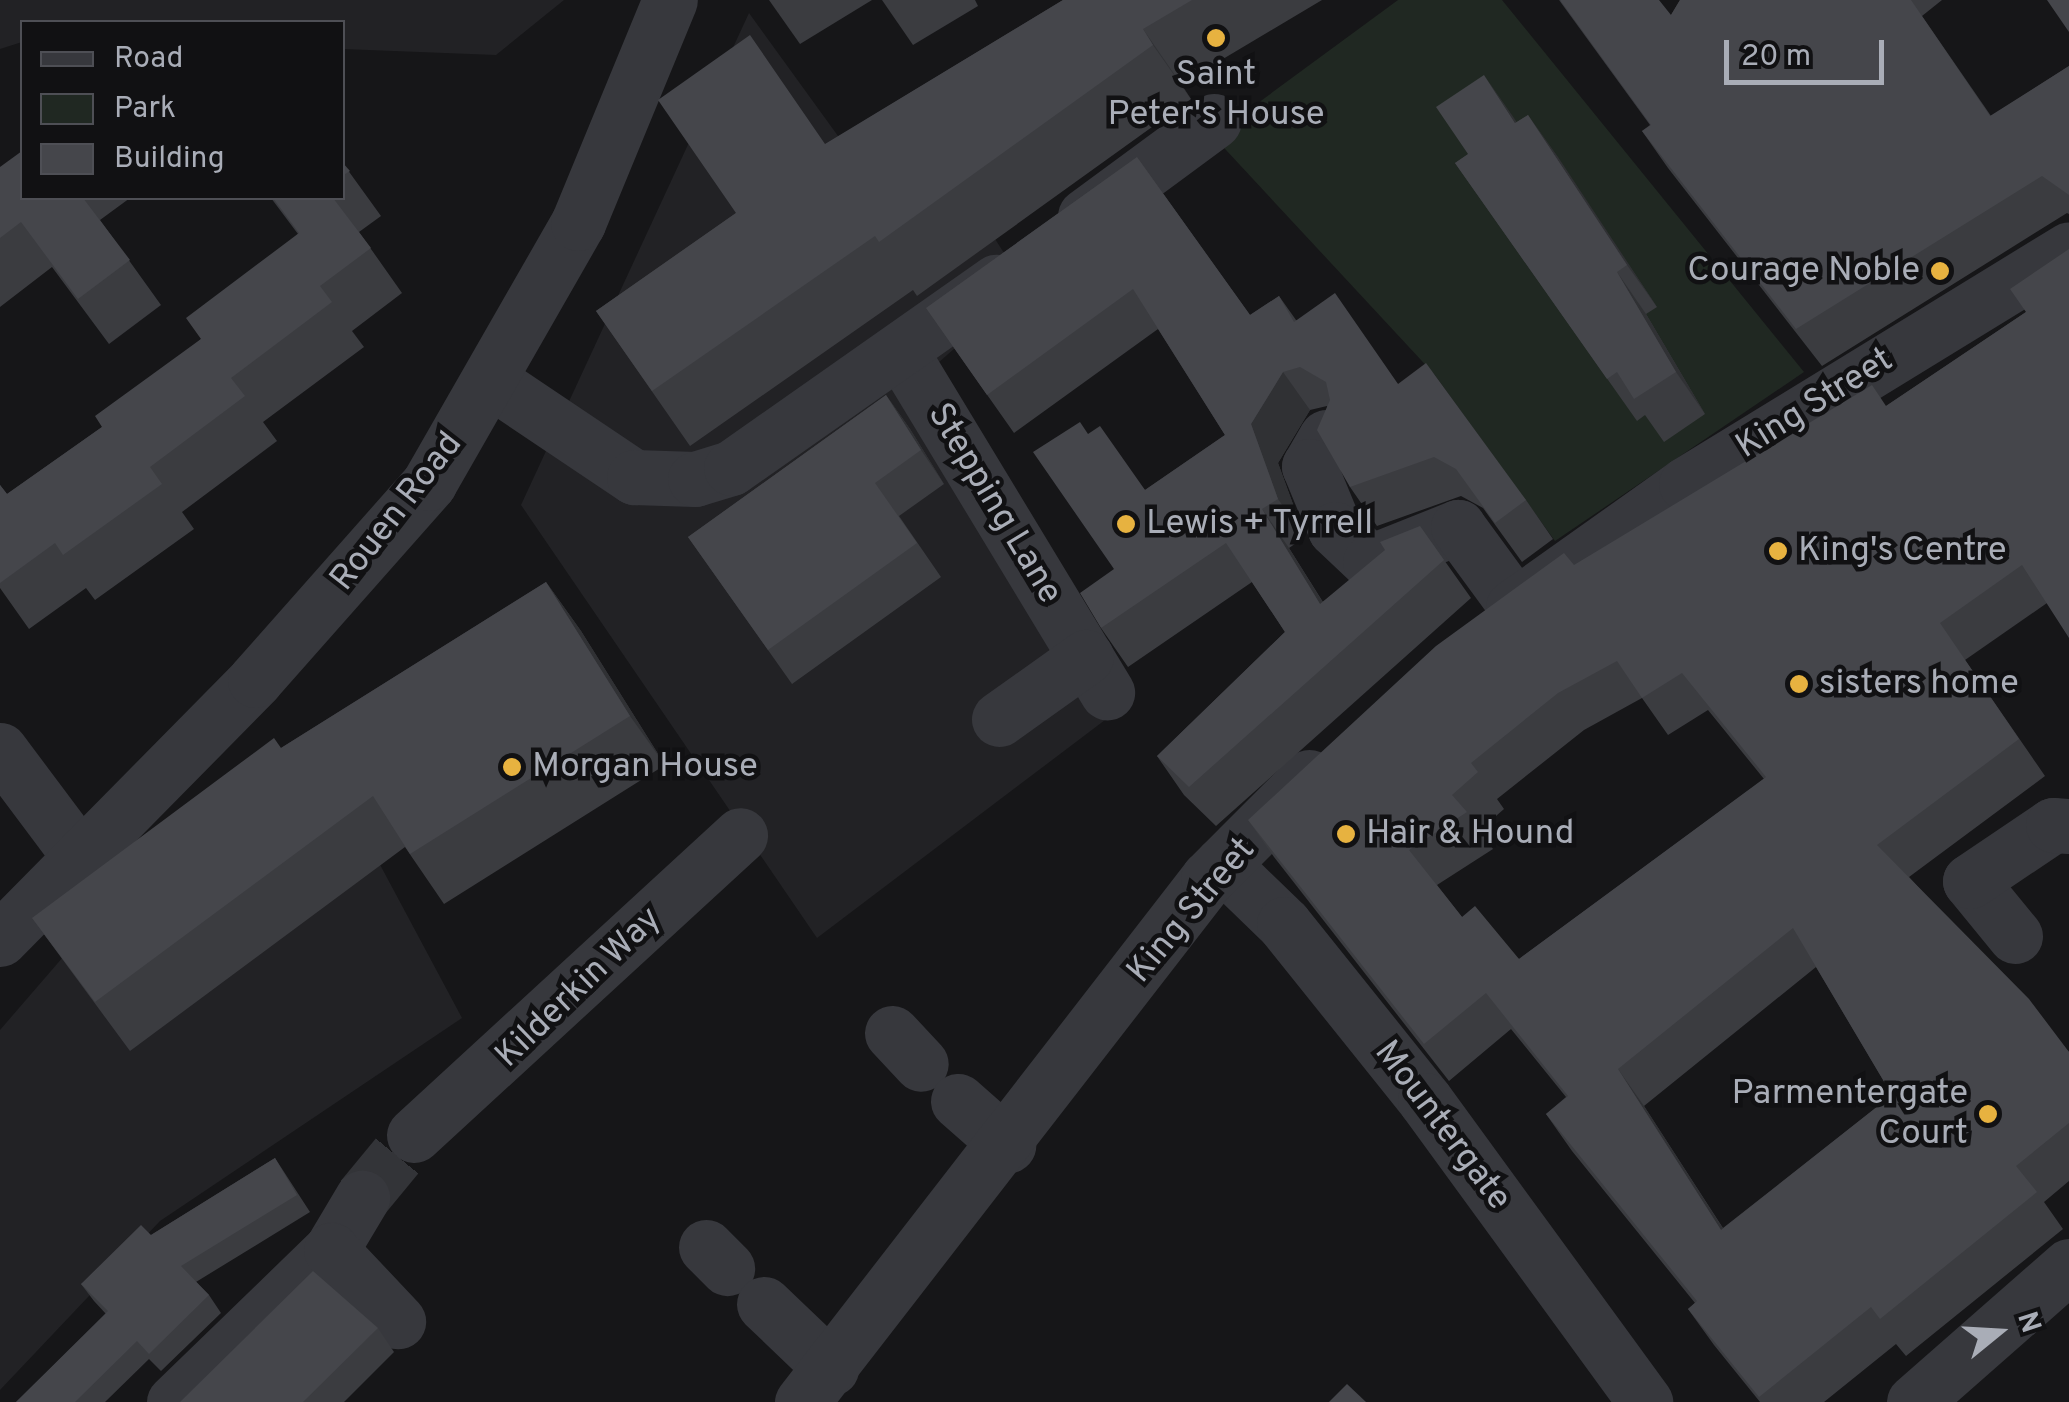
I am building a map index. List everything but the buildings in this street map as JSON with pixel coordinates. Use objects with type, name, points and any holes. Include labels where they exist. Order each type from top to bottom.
[{"type":"street","name":"Rouen Road","points":[[0,939],[348,579],[428,484],[494,383],[586,206],[670,0]]},
{"type":"street","points":[[494,383],[634,477],[694,479],[732,468],[901,352],[1214,122]]},
{"type":"street","name":"King Street","points":[[1471,637],[1686,484],[2069,248]]},
{"type":"street","name":"Stepping Lane","points":[[901,352],[1096,674],[999,719]]},
{"type":"street","points":[[1326,438],[1309,466],[1335,529],[1370,562],[1458,526],[1515,605]]},
{"type":"street","name":"King Street","points":[[817,1385],[1018,1133],[1222,864],[1345,744]]},
{"type":"street","points":[[0,750],[80,857]]},
{"type":"street","points":[[2015,936],[1961,869],[2053,825],[2069,826]]},
{"type":"street","name":"Kilderkin Way","points":[[414,1135],[740,835]]},
{"type":"street","name":"Mountergate","points":[[1222,864],[1284,924],[1425,1100],[1645,1402]]},
{"type":"street","points":[[924,1066],[1018,1133]]},
{"type":"street","points":[[174,1402],[331,1250],[362,1198]]},
{"type":"street","points":[[331,1250],[398,1321]]},
{"type":"street","points":[[1914,1402],[2069,1266]]},
{"type":"street","points":[[732,1273],[817,1385]]},
{"type":"shaded area","points":[[0,0],[564,0],[496,55],[345,49],[345,20],[20,20],[20,43],[0,49]]},
{"type":"shaded area","points":[[749,13],[867,176],[941,154],[1025,286],[903,394],[1105,720],[817,938],[521,505]]},
{"type":"shaded area","points":[[323,758],[462,1018],[160,1221],[0,1390],[0,1030],[76,942]]},
{"type":"green space","points":[[1398,0],[1502,0],[1804,372],[1555,541],[1434,374],[1213,136]]},
{"type":"tunnel","points":[[362,1198],[414,1135]]},
{"type":"place","name":"Saint Peter's House","points":[[1216,38]]},
{"type":"place","name":"Courage Noble","points":[[1940,271]]},
{"type":"place","name":"Lewis + Tyrrell","points":[[1126,524]]},
{"type":"place","name":"King's Centre","points":[[1778,551]]},
{"type":"place","name":"sisters home","points":[[1799,684]]},
{"type":"place","name":"Morgan House","points":[[512,767]]},
{"type":"place","name":"Hair & Hound","points":[[1346,834]]},
{"type":"place","name":"Parmentergate Court","points":[[1988,1114]]}]
